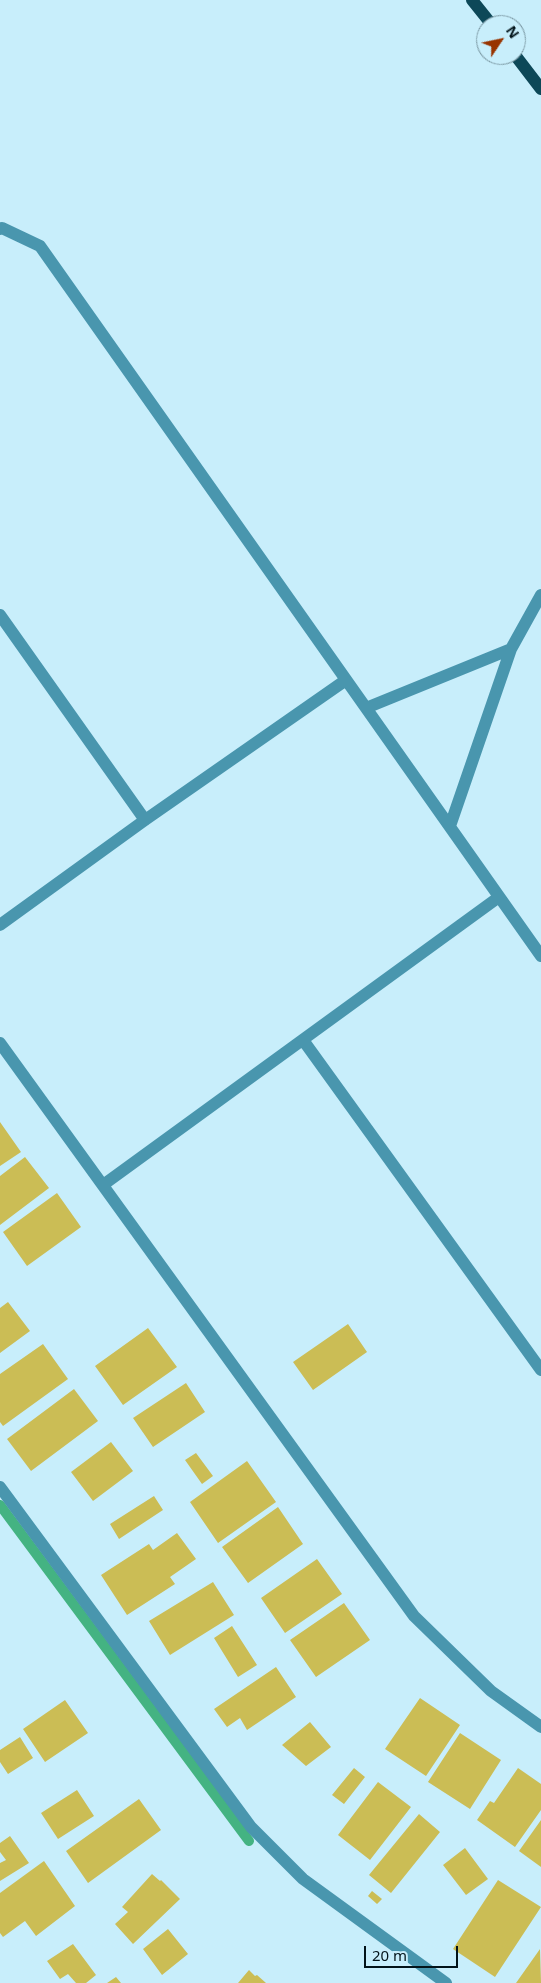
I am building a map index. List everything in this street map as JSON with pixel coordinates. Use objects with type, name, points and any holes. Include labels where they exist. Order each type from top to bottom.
[{"type":"main road","points":[[472,0],[484,15]]},
{"type":"main road","points":[[523,65],[541,89]]},
{"type":"street","points":[[0,229],[2,228],[40,246],[541,956]]},
{"type":"street","points":[[450,826],[511,649],[541,595]]},
{"type":"street","points":[[0,615],[145,820]]},
{"type":"street","points":[[366,708],[511,649]]},
{"type":"street","points":[[0,925],[145,820],[346,680]]},
{"type":"street","points":[[103,1186],[500,897]]},
{"type":"street","points":[[303,1040],[541,1370]]},
{"type":"street","points":[[0,1043],[414,1616],[491,1691],[541,1727]]},
{"type":"street","points":[[0,1487],[251,1827],[303,1879],[446,1983]]},
{"type":"building","points":[[0,1122],[21,1152],[0,1166]]},
{"type":"building","points":[[25,1157],[49,1188],[0,1225],[0,1176]]},
{"type":"building","points":[[57,1193],[81,1227],[27,1266],[3,1232]]},
{"type":"building","points":[[8,1302],[30,1331],[0,1353],[0,1308]]},
{"type":"building","points":[[348,1324],[367,1352],[313,1390],[293,1362]]},
{"type":"building","points":[[148,1328],[177,1367],[123,1405],[95,1366]]},
{"type":"building","points":[[43,1344],[68,1379],[3,1426],[0,1422],[0,1374]]},
{"type":"building","points":[[186,1383],[205,1412],[153,1447],[133,1418]]},
{"type":"building","points":[[74,1389],[98,1421],[31,1471],[7,1439]]},
{"type":"building","points":[[111,1442],[133,1471],[93,1501],[71,1472]]},
{"type":"building","points":[[196,1453],[213,1476],[202,1484],[185,1460]]},
{"type":"building","points":[[247,1461],[276,1502],[218,1543],[190,1502]]},
{"type":"building","points":[[154,1496],[163,1510],[119,1539],[110,1524]]},
{"type":"building","points":[[278,1507],[303,1544],[248,1583],[222,1547]]},
{"type":"building","points":[[177,1533],[196,1559],[170,1577],[175,1584],[127,1615],[101,1575],[149,1544],[153,1550]]},
{"type":"building","points":[[317,1559],[342,1594],[285,1633],[261,1598]]},
{"type":"building","points":[[213,1582],[234,1615],[170,1655],[149,1621]]},
{"type":"building","points":[[344,1603],[370,1640],[316,1677],[290,1640]]},
{"type":"building","points":[[232,1626],[257,1665],[238,1677],[214,1638]]},
{"type":"building","points":[[276,1667],[296,1697],[247,1730],[240,1718],[227,1727],[214,1709]]},
{"type":"building","points":[[420,1698],[460,1725],[426,1776],[385,1749]]},
{"type":"building","points":[[65,1700],[88,1733],[45,1762],[23,1729]]},
{"type":"building","points":[[310,1722],[331,1747],[306,1766],[282,1745]]},
{"type":"building","points":[[460,1733],[501,1760],[470,1809],[428,1782]]},
{"type":"building","points":[[20,1737],[33,1758],[8,1774],[0,1762],[0,1750]]},
{"type":"building","points":[[354,1768],[365,1777],[344,1804],[332,1795]]},
{"type":"building","points":[[518,1768],[541,1784],[541,1810],[515,1847],[477,1820],[490,1801],[494,1803]]},
{"type":"building","points":[[378,1782],[411,1807],[370,1860],[338,1835]]},
{"type":"building","points":[[77,1790],[94,1816],[58,1839],[41,1813]]},
{"type":"building","points":[[139,1799],[161,1830],[88,1883],[66,1851]]},
{"type":"building","points":[[419,1814],[440,1832],[391,1893],[369,1875]]},
{"type":"building","points":[[541,1820],[541,1867],[519,1851]]},
{"type":"building","points":[[10,1836],[29,1863],[0,1881],[0,1863],[6,1860],[0,1852],[0,1843]]},
{"type":"building","points":[[465,1848],[488,1879],[466,1895],[443,1865]]},
{"type":"building","points":[[44,1861],[75,1906],[36,1936],[25,1921],[3,1937],[0,1933],[0,1893]]},
{"type":"building","points":[[152,1874],[161,1880],[180,1899],[133,1944],[115,1924],[128,1912],[122,1907]]},
{"type":"building","points":[[498,1880],[541,1907],[495,1977],[453,1949]]},
{"type":"building","points":[[372,1891],[382,1899],[377,1904],[368,1896]]},
{"type":"building","points":[[168,1929],[188,1954],[162,1975],[143,1949]]},
{"type":"building","points":[[73,1944],[96,1975],[86,1983],[76,1983],[68,1974],[60,1979],[47,1961]]},
{"type":"building","points":[[540,1949],[541,1983],[516,1983]]},
{"type":"building","points":[[249,1970],[255,1976],[257,1975],[266,1983],[238,1983]]},
{"type":"building","points":[[116,1977],[121,1983],[107,1983]]},
{"type":"waterway","points":[[0,1505],[249,1841]]}]
